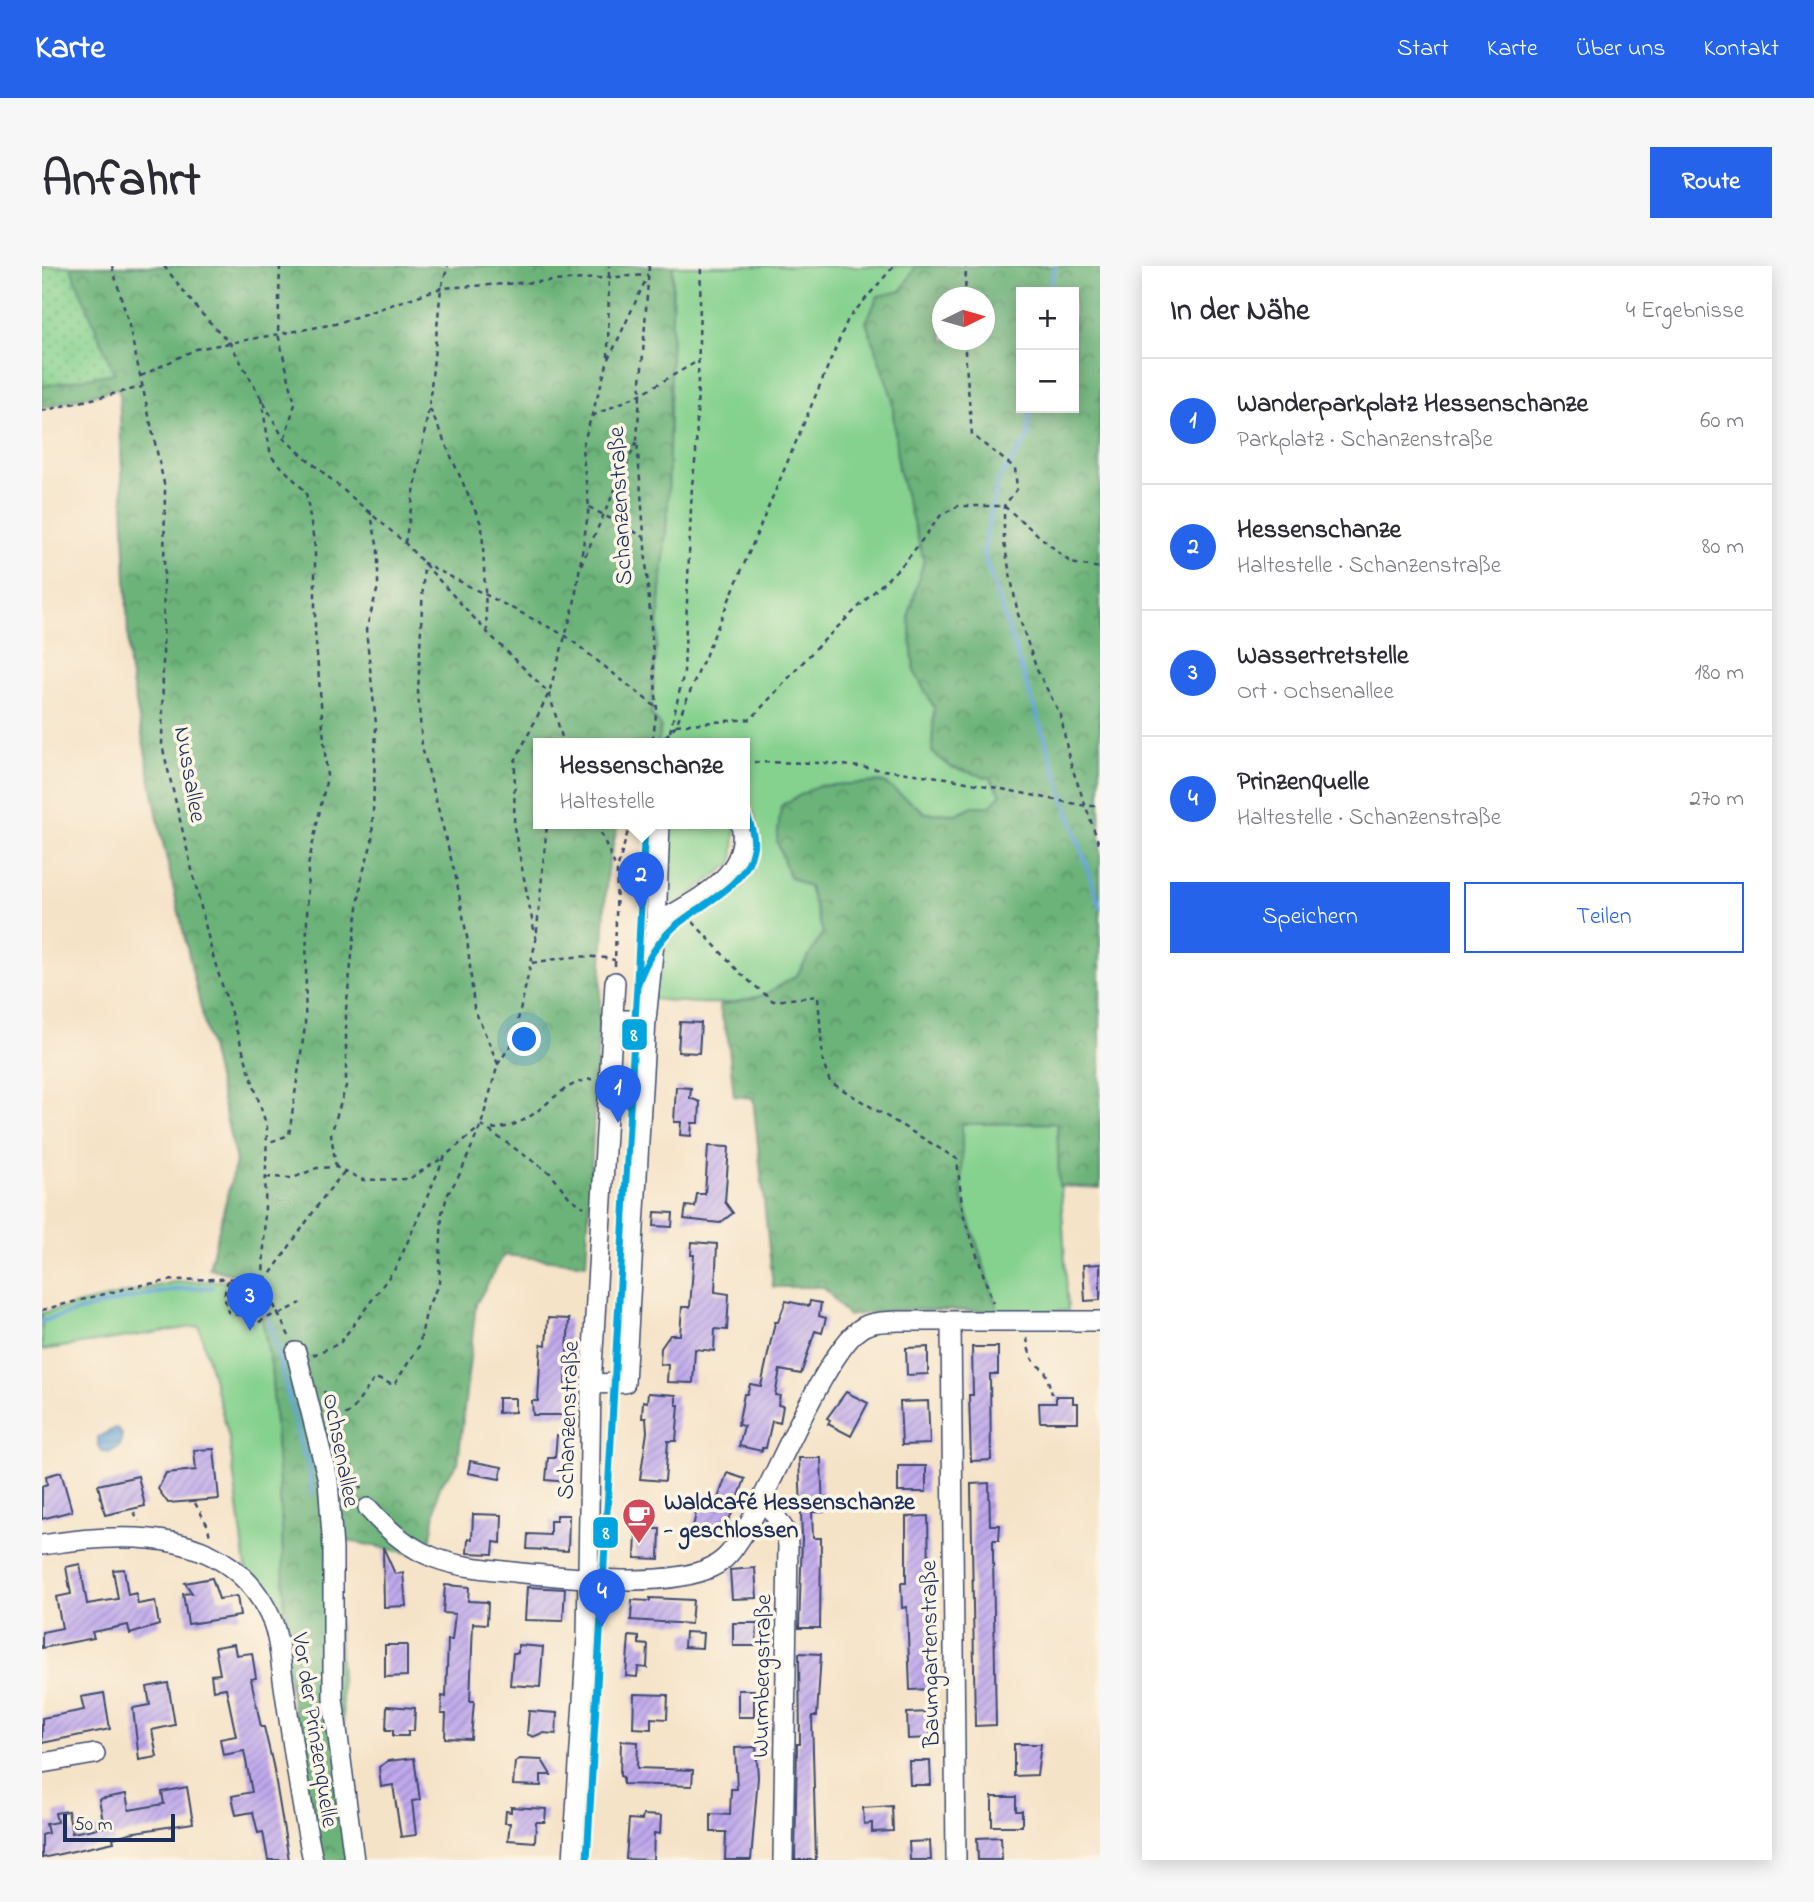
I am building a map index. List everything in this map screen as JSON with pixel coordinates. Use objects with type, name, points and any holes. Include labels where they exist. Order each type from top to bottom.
[{"type":"street","points":[[591,1384],[625,1383],[646,1020],[656,925],[660,829]]},
{"type":"street","points":[[656,925],[716,887],[737,865],[744,839],[742,829]]},
{"type":"street","name":"Schanzenstraße","points":[[573,1860],[583,1724],[591,1384],[615,982]]},
{"type":"street","points":[[612,1020],[646,1020]]},
{"type":"street","points":[[368,1508],[408,1545],[430,1558],[452,1566],[587,1579],[665,1577],[712,1567],[731,1553],[764,1499],[824,1374],[845,1341],[866,1325],[950,1321],[1100,1321]]},
{"type":"street","name":"Baumgartenstraße","points":[[950,1321],[956,1860]]},
{"type":"street","name":"Ochsenallee","points":[[296,1352],[328,1480],[333,1549],[333,1698],[354,1860]]},
{"type":"street","name":"Wurmbergstraße","points":[[764,1499],[786,1532],[783,1860]]},
{"type":"street","name":"Vor der Prinzenquelle","points":[[42,1545],[86,1538],[132,1536],[205,1552],[218,1557],[243,1576],[255,1591],[274,1626],[298,1797],[313,1860]]},
{"type":"street","points":[[42,1763],[95,1754]]},
{"type":"path","name":"Nussallee","points":[[112,266],[141,376],[165,488],[162,745],[212,953],[267,1128],[263,1281]]},
{"type":"path","points":[[164,266],[230,343],[284,439],[405,542],[487,632],[549,693],[562,738]]},
{"type":"path","points":[[280,266],[278,334],[295,404],[284,439]]},
{"type":"path","points":[[405,542],[429,407],[441,288],[448,266]]},
{"type":"path","points":[[608,361],[609,266]]},
{"type":"path","name":"Schanzenstraße","points":[[649,266],[637,440],[656,708],[653,738]]},
{"type":"path","points":[[669,735],[684,672],[701,266]]},
{"type":"path","points":[[666,738],[676,725],[848,319],[894,266]]},
{"type":"path","points":[[965,287],[966,266]]},
{"type":"path","points":[[141,376],[196,349],[335,324],[441,288],[648,275],[608,361],[582,448],[589,507],[566,636],[549,693],[515,761],[514,827],[536,940]]},
{"type":"path","points":[[965,350],[972,435],[1015,468],[1017,489],[1003,506],[1004,544],[1018,614],[1037,670],[1062,716],[1069,760],[1100,847]]},
{"type":"path","points":[[592,416],[639,395],[698,361]]},
{"type":"path","points":[[42,411],[142,387]]},
{"type":"path","points":[[261,398],[271,456],[306,492],[314,548],[314,631],[327,777],[308,866],[305,1026],[289,1135],[267,1143]]},
{"type":"path","points":[[429,407],[482,526],[487,632]]},
{"type":"path","points":[[580,568],[637,440]]},
{"type":"path","points":[[676,725],[751,719],[817,647],[906,561],[941,515],[958,506],[1003,506],[1071,563],[1100,568]]},
{"type":"path","points":[[589,507],[645,537]]},
{"type":"path","points":[[336,1167],[331,1134],[346,1086],[349,985],[362,876],[372,842],[376,724],[366,630],[378,587],[378,549],[370,510]]},
{"type":"path","points":[[424,563],[566,636],[656,708]]},
{"type":"path","points":[[424,563],[418,693],[422,746],[456,878],[467,937],[474,1008],[498,1064]]},
{"type":"path","points":[[750,762],[827,763],[947,778],[1086,806],[1100,806]]},
{"type":"path","points":[[336,1418],[351,1412],[375,1378],[394,1385],[419,1346],[427,1308],[439,1283],[442,1213],[447,1194],[461,1172],[481,1125],[498,1064],[513,1042],[536,940],[547,829]]},
{"type":"path","points":[[599,829],[617,870]]},
{"type":"path","points":[[532,963],[582,955],[615,960],[617,870],[629,829]]},
{"type":"path","points":[[682,908],[708,941],[773,1001],[818,996],[823,1063],[830,1082],[957,1159],[963,1214],[999,1321]]},
{"type":"path","points":[[491,1129],[512,1128],[524,1122],[571,1084],[610,1079]]},
{"type":"path","points":[[266,1177],[293,1178],[317,1168],[336,1167],[363,1180],[409,1179],[445,1156],[481,1125]]},
{"type":"path","points":[[481,1125],[491,1129],[550,1173],[581,1206],[601,1211]]},
{"type":"path","points":[[42,1310],[136,1286],[174,1280],[255,1278],[263,1281],[296,1352],[316,1355],[340,1343],[397,1266],[445,1156]]},
{"type":"path","points":[[263,1281],[345,1171]]},
{"type":"path","points":[[228,1278],[223,1296],[228,1312],[244,1317],[251,1326],[301,1303]]},
{"type":"path","points":[[1029,1321],[1029,1351],[1035,1365],[1045,1370],[1052,1394]]},
{"type":"path","points":[[324,1390],[368,1508]]},
{"type":"path","points":[[195,1503],[211,1534],[205,1552]]},
{"type":"green space","points":[[42,266],[70,266],[114,373],[42,386]]},
{"type":"green space","points":[[70,266],[673,266],[668,504],[651,714],[661,726],[659,738],[533,738],[533,829],[617,829],[607,871],[586,1264],[504,1255],[476,1304],[458,1463],[439,1486],[428,1557],[334,1538],[350,1860],[319,1860],[279,1624],[285,1622],[282,1528],[271,1365],[254,1280],[209,1268],[236,1161],[161,834],[129,667],[119,388],[42,408],[42,386],[114,373]]},
{"type":"green space","points":[[673,266],[916,266],[901,291],[866,322],[892,397],[898,469],[924,560],[909,615],[914,671],[934,707],[932,752],[951,767],[990,778],[1001,794],[990,806],[973,806],[956,814],[926,813],[883,782],[817,786],[782,805],[777,841],[789,876],[809,887],[823,933],[802,970],[783,986],[766,995],[729,1003],[653,999],[654,966],[665,945],[683,923],[730,895],[749,874],[759,836],[750,808],[750,738],[659,738],[661,726],[651,714],[668,504]]},
{"type":"green space","points":[[916,266],[1100,266],[1100,1188],[1059,1186],[1057,1123],[962,1124],[962,1197],[998,1311],[890,1310],[848,1316],[824,1287],[773,1287],[753,1098],[734,1096],[728,1039],[719,1006],[764,995],[797,975],[823,933],[809,887],[789,876],[777,841],[781,806],[817,786],[883,782],[926,813],[956,814],[973,806],[990,806],[1001,794],[990,778],[951,767],[932,752],[934,707],[914,671],[909,615],[924,560],[898,469],[892,397],[866,322],[878,296],[901,291]]},
{"type":"green space","points":[[665,829],[736,829],[733,862],[669,910],[661,905]]},
{"type":"green space","points":[[1057,1123],[1068,1311],[998,1311],[962,1197],[961,1124]]},
{"type":"green space","points":[[254,1280],[271,1365],[282,1528],[285,1623],[279,1624],[247,1575],[229,1438],[199,1326],[42,1350],[42,1313],[174,1282]]},
{"type":"water","points":[[116,1428],[122,1434],[120,1446],[109,1453],[103,1452],[98,1444],[98,1437]]},
{"type":"building","points":[[680,1022],[701,1023],[699,1053],[678,1052]]},
{"type":"building","points":[[676,1087],[691,1088],[690,1098],[700,1102],[699,1123],[692,1123],[691,1136],[680,1135],[681,1122],[674,1122]]},
{"type":"building","points":[[708,1146],[729,1147],[725,1202],[733,1213],[720,1223],[684,1219],[686,1206],[695,1207],[697,1194],[705,1194]]},
{"type":"building","points":[[655,1212],[673,1213],[672,1227],[654,1226]]},
{"type":"building","points":[[692,1242],[717,1244],[715,1292],[729,1294],[727,1330],[715,1329],[714,1351],[695,1349],[693,1383],[667,1382],[668,1365],[660,1364],[661,1348],[670,1335],[680,1335],[682,1307],[690,1307],[694,1255],[691,1255]]},
{"type":"building","points":[[1100,1264],[1100,1300],[1085,1301],[1083,1265]]},
{"type":"building","points":[[786,1301],[809,1306],[810,1301],[821,1303],[819,1316],[826,1318],[822,1333],[815,1331],[801,1374],[780,1370],[775,1395],[780,1396],[778,1405],[783,1406],[780,1423],[772,1421],[766,1448],[762,1448],[762,1451],[739,1446],[744,1426],[738,1425],[744,1394],[747,1394],[750,1384],[761,1386],[775,1322],[778,1322]]},
{"type":"building","points":[[548,1318],[569,1319],[565,1384],[569,1384],[569,1415],[533,1415],[532,1401],[538,1401],[541,1344],[546,1345]]},
{"type":"building","points":[[928,1347],[928,1374],[907,1375],[906,1348]]},
{"type":"building","points":[[972,1347],[998,1347],[998,1374],[990,1374],[991,1460],[971,1461],[969,1395],[973,1395]]},
{"type":"building","points":[[846,1392],[868,1403],[851,1436],[828,1424],[830,1420],[827,1418]]},
{"type":"building","points":[[648,1393],[676,1395],[676,1405],[679,1405],[676,1441],[668,1441],[665,1481],[640,1479],[647,1432],[646,1418],[642,1418],[643,1401],[647,1402]]},
{"type":"building","points":[[1056,1396],[1073,1396],[1073,1403],[1078,1403],[1078,1422],[1040,1422],[1039,1403],[1056,1403]]},
{"type":"building","points":[[498,1398],[515,1398],[515,1412],[498,1413]]},
{"type":"building","points":[[928,1401],[930,1444],[902,1445],[900,1402]]},
{"type":"building","points":[[557,1435],[571,1437],[568,1482],[546,1480],[548,1458],[555,1458]]},
{"type":"building","points":[[214,1449],[219,1499],[168,1503],[158,1489],[166,1473],[196,1470],[194,1450]]},
{"type":"building","points":[[799,1458],[821,1458],[823,1512],[812,1512],[813,1538],[821,1538],[820,1628],[799,1628],[802,1538]]},
{"type":"building","points":[[470,1461],[502,1467],[500,1479],[468,1473]]},
{"type":"building","points":[[898,1466],[926,1466],[926,1492],[898,1492]]},
{"type":"building","points":[[61,1472],[72,1511],[42,1519],[42,1486],[47,1484],[46,1476]]},
{"type":"building","points":[[727,1473],[745,1479],[734,1510],[719,1536],[692,1531],[697,1509],[714,1510]]},
{"type":"building","points":[[138,1476],[145,1506],[105,1515],[98,1485]]},
{"type":"building","points":[[989,1483],[990,1525],[1000,1525],[999,1540],[993,1540],[996,1725],[975,1726],[971,1484]]},
{"type":"building","points":[[473,1514],[502,1515],[501,1543],[494,1542],[493,1554],[467,1553],[468,1539],[472,1539]]},
{"type":"building","points":[[556,1515],[569,1515],[568,1551],[527,1549],[528,1534],[550,1535],[550,1521],[556,1521]]},
{"type":"building","points":[[928,1516],[931,1689],[910,1690],[907,1607],[902,1608],[901,1583],[906,1583],[906,1517]]},
{"type":"building","points":[[640,1529],[660,1529],[659,1559],[635,1558],[636,1533],[640,1533]]},
{"type":"building","points":[[383,1547],[395,1574],[403,1573],[406,1606],[384,1607]]},
{"type":"building","points":[[80,1564],[87,1604],[118,1599],[113,1570],[124,1569],[128,1595],[136,1593],[138,1604],[155,1601],[159,1625],[130,1634],[128,1625],[92,1632],[94,1638],[42,1648],[42,1632],[62,1628],[56,1597],[71,1594],[66,1567]]},
{"type":"building","points":[[755,1568],[757,1598],[732,1599],[730,1570]]},
{"type":"building","points":[[212,1578],[219,1599],[237,1596],[240,1616],[188,1624],[183,1594],[192,1593],[185,1583]]},
{"type":"building","points":[[445,1585],[469,1587],[468,1601],[488,1602],[487,1624],[473,1623],[470,1701],[474,1701],[471,1739],[445,1738],[446,1714],[441,1714],[442,1696],[446,1697],[448,1640],[452,1640],[455,1614],[443,1613]]},
{"type":"building","points":[[527,1587],[565,1589],[563,1621],[525,1620]]},
{"type":"building","points":[[650,1598],[693,1600],[691,1624],[631,1620],[632,1600],[650,1601]]},
{"type":"building","points":[[733,1623],[757,1623],[756,1646],[733,1646]]},
{"type":"building","points":[[685,1632],[703,1633],[702,1648],[684,1647]]},
{"type":"building","points":[[629,1636],[639,1637],[639,1644],[648,1645],[647,1668],[638,1667],[637,1677],[626,1676]]},
{"type":"building","points":[[234,1644],[236,1655],[252,1653],[256,1678],[251,1679],[261,1727],[264,1727],[273,1765],[289,1860],[268,1860],[263,1832],[258,1833],[253,1812],[236,1815],[232,1796],[252,1792],[244,1751],[223,1755],[220,1739],[236,1736],[226,1688],[213,1690],[211,1675],[220,1674],[215,1647]]},
{"type":"building","points":[[385,1645],[407,1645],[407,1676],[385,1677]]},
{"type":"building","points":[[518,1645],[543,1647],[540,1687],[510,1685],[513,1653],[518,1653]]},
{"type":"building","points":[[799,1653],[821,1654],[817,1716],[812,1716],[816,1860],[795,1860],[797,1744],[800,1744]]},
{"type":"building","points":[[168,1683],[175,1725],[152,1730],[157,1757],[139,1760],[133,1708],[150,1705],[147,1687]]},
{"type":"building","points":[[738,1690],[754,1690],[754,1717],[738,1717]]},
{"type":"building","points":[[104,1693],[110,1729],[42,1743],[42,1718],[84,1710],[81,1697]]},
{"type":"building","points":[[634,1694],[668,1695],[667,1719],[651,1718],[651,1729],[633,1728]]},
{"type":"building","points":[[387,1706],[415,1708],[414,1731],[408,1731],[408,1736],[393,1736],[393,1730],[386,1730]]},
{"type":"building","points":[[529,1711],[557,1713],[556,1734],[542,1733],[533,1737],[527,1734]]},
{"type":"building","points":[[930,1712],[931,1738],[908,1739],[907,1713]]},
{"type":"building","points":[[621,1741],[638,1742],[637,1768],[693,1770],[692,1786],[623,1784],[623,1777],[620,1776]]},
{"type":"building","points":[[1014,1744],[1041,1744],[1037,1775],[1014,1776]]},
{"type":"building","points":[[756,1747],[758,1777],[751,1860],[725,1860],[726,1832],[711,1832],[711,1814],[730,1815],[731,1789],[737,1789],[735,1748]]},
{"type":"building","points":[[414,1758],[420,1800],[412,1801],[416,1835],[401,1837],[393,1785],[381,1787],[379,1767],[388,1761]]},
{"type":"building","points":[[519,1759],[542,1760],[551,1775],[541,1775],[541,1786],[513,1785],[515,1762]]},
{"type":"building","points":[[909,1761],[930,1761],[931,1785],[910,1785]]},
{"type":"building","points":[[187,1787],[193,1823],[129,1833],[113,1838],[114,1842],[42,1858],[42,1835],[48,1833],[46,1824],[57,1822],[55,1813],[68,1811],[72,1833],[104,1827],[99,1799],[126,1794],[129,1810],[164,1804],[162,1792]]},
{"type":"building","points":[[992,1797],[1016,1797],[1016,1811],[1022,1811],[1022,1826],[992,1826]]},
{"type":"building","points":[[892,1806],[893,1831],[872,1832],[872,1823],[864,1824],[863,1808]]},
{"type":"building","points":[[511,1807],[546,1809],[545,1822],[536,1822],[535,1842],[508,1840],[510,1823],[505,1823],[506,1811],[511,1812]]},
{"type":"building","points":[[643,1815],[661,1816],[660,1834],[654,1833],[653,1860],[626,1859],[629,1819],[642,1820]]},
{"type":"building","points":[[1001,1837],[1002,1860],[978,1860],[977,1838]]},
{"type":"building","points":[[930,1841],[931,1860],[910,1860],[909,1842]]},
{"type":"waterway","points":[[1050,287],[1055,266]]},
{"type":"waterway","points":[[1030,413],[1028,438],[997,482],[983,553],[1100,906]]},
{"type":"waterway","points":[[42,1321],[147,1295],[212,1287]]},
{"type":"waterway","points":[[239,1288],[268,1314],[301,1447],[309,1465],[312,1494]]},
{"type":"transit line","name":"8","points":[[587,1860],[637,986],[652,954],[668,933],[721,894],[742,874],[753,849],[754,839],[750,823]]},
{"type":"transit line","name":"8","points":[[637,983],[645,829]]},
{"type":"place","name":"Hessenschanze","points":[[641,910]]},
{"type":"place","name":"Wanderparkplatz Hessenschanze","points":[[618,1123]]},
{"type":"place","name":"Wassertretstelle","points":[[250,1331]]},
{"type":"place","name":"Waldcafé Hessenschanze - geschlossen","points":[[639,1545]]},
{"type":"place","name":"Prinzenquelle","points":[[602,1627]]}]
